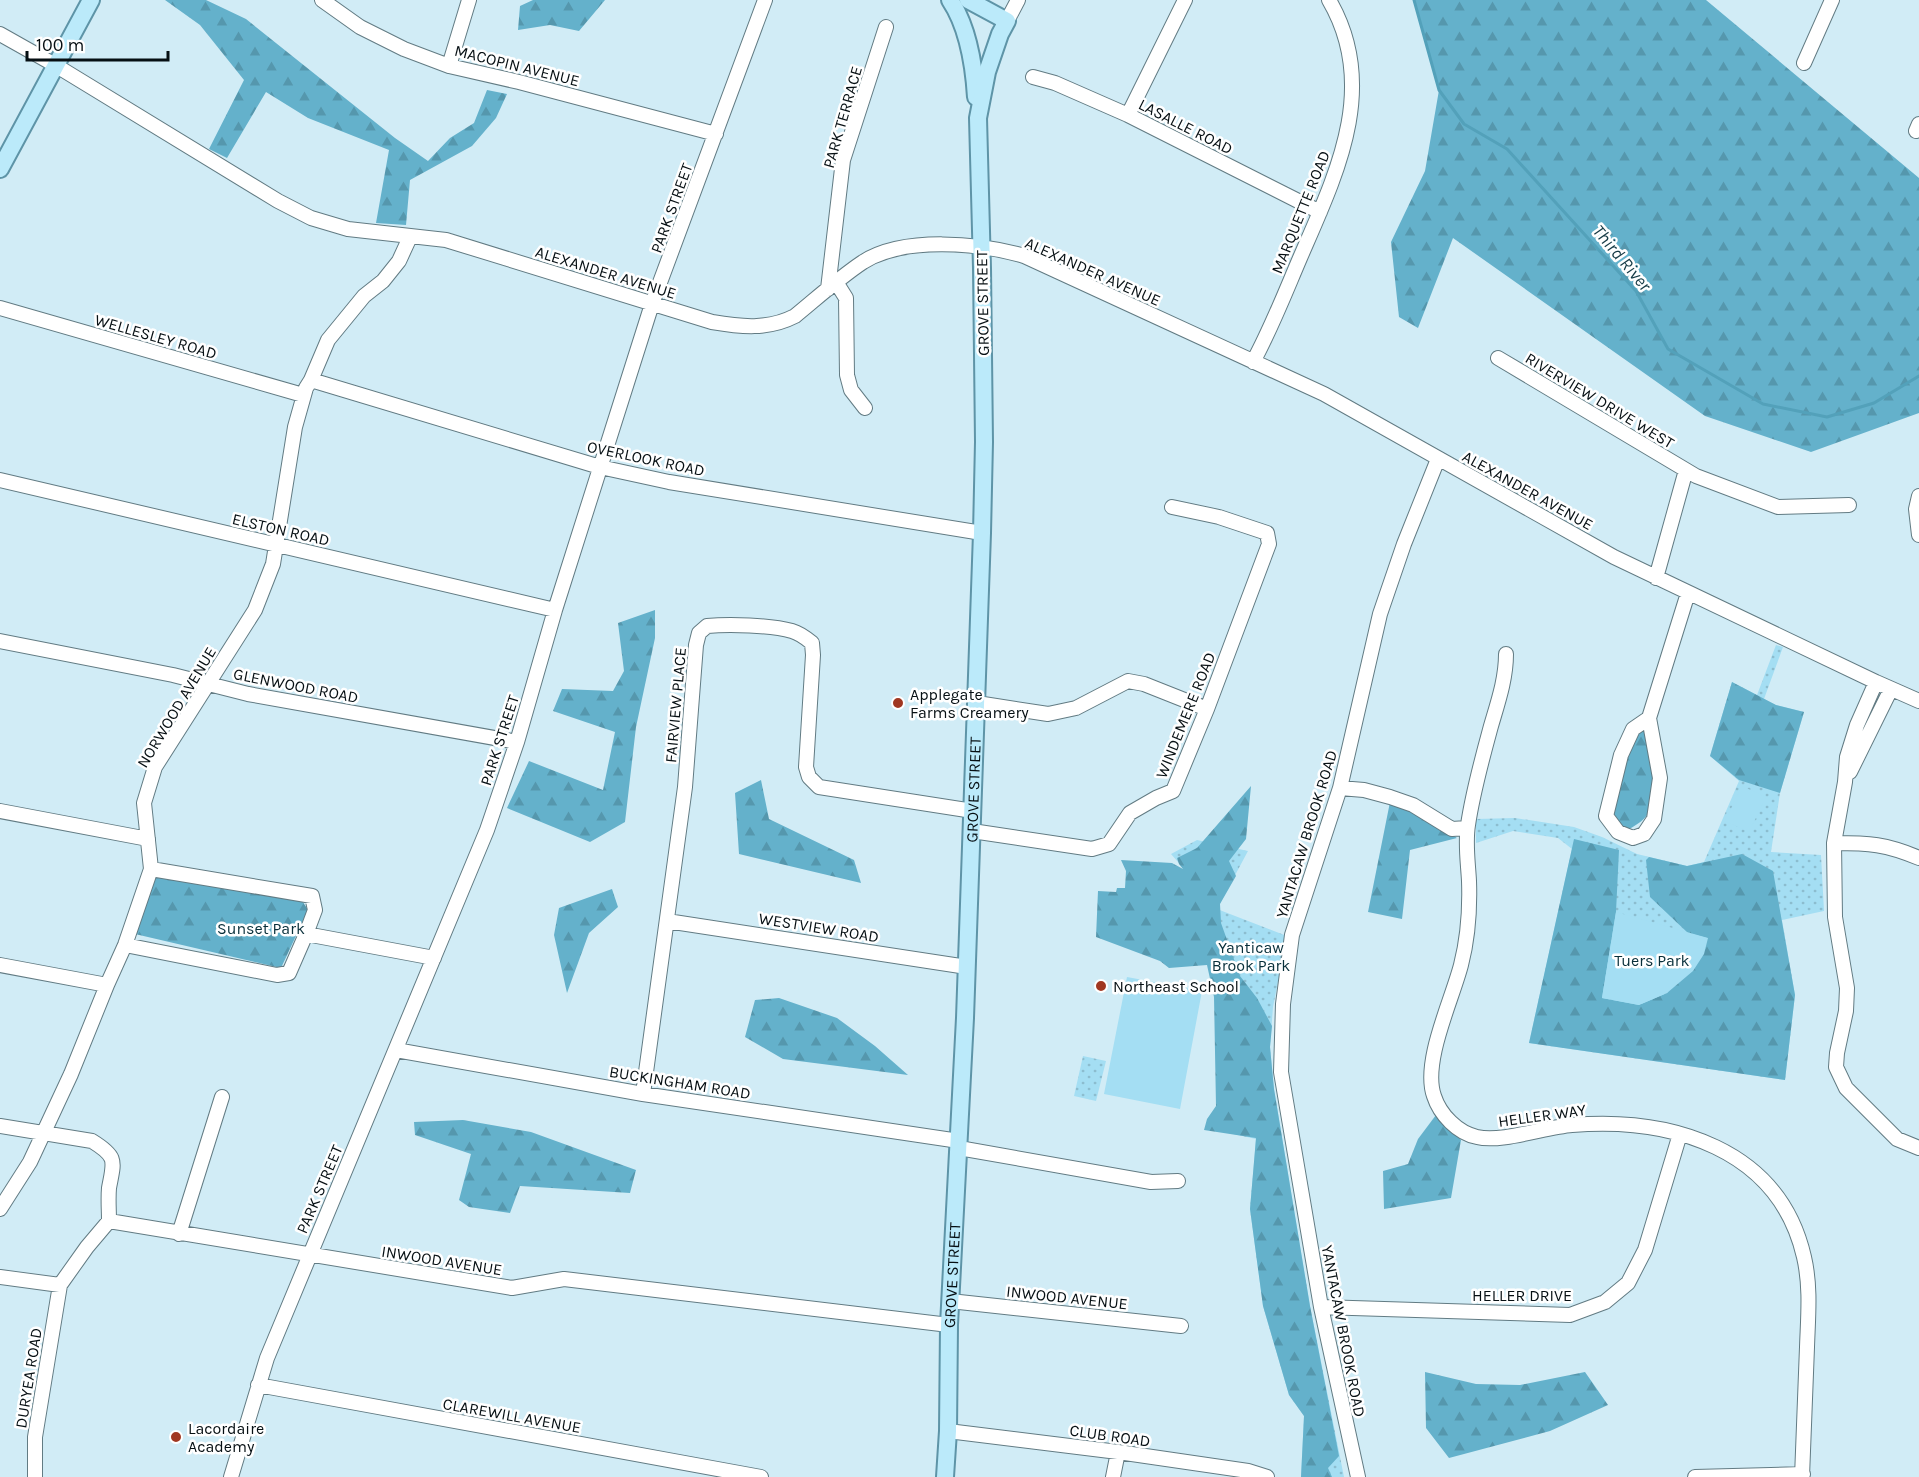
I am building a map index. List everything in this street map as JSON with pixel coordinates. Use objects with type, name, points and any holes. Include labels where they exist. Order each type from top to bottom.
[{"type":"main road","points":[[2,162],[91,0]]},
{"type":"main road","points":[[950,0],[968,40],[978,118]]},
{"type":"main road","points":[[968,0],[1007,21]]},
{"type":"main road","name":"GROVE STREET","points":[[945,1477],[948,1431],[948,1325],[967,967],[982,534],[984,422],[978,118],[989,66],[1007,21]]},
{"type":"street","name":"MACOPIN AVENUE","points":[[322,0],[360,27],[404,50],[449,66],[716,134]]},
{"type":"street","points":[[449,66],[469,0]]},
{"type":"street","name":"PARK STREET","points":[[231,1477],[267,1358],[487,830],[517,742],[555,610],[652,304],[765,0]]},
{"type":"street","name":"GROVE STREET","points":[[1007,21],[1018,0]]},
{"type":"street","points":[[1128,115],[1185,0]]},
{"type":"street","name":"MARQUETTE ROAD","points":[[1253,362],[1334,180],[1348,136],[1352,97],[1347,42],[1340,19],[1329,0]]},
{"type":"street","points":[[1804,63],[1828,1]]},
{"type":"street","name":"PARK TERRACE","points":[[832,285],[843,160],[886,27]]},
{"type":"street","name":"ALEXANDER AVENUE","points":[[0,34],[278,201],[311,218],[348,230],[446,240],[712,322],[762,327],[783,322],[795,316],[864,262],[885,252],[931,245],[1001,249],[1024,256],[1324,394],[1614,557],[1891,689],[1918,698]]},
{"type":"street","name":"LASALLE ROAD","points":[[1033,77],[1055,83],[1128,115],[1320,212]]},
{"type":"street","name":"NORWOOD AVENUE","points":[[0,1209],[30,1162],[71,1074],[125,945],[151,869],[144,803],[155,767],[255,610],[273,564],[295,427],[303,395],[328,340],[364,296],[399,261],[410,237]]},
{"type":"street","points":[[832,285],[846,298],[847,375],[851,390],[865,408]]},
{"type":"street","name":"WELLESLEY ROAD","points":[[0,308],[303,395]]},
{"type":"street","name":"RIVERVIEW DRIVE WEST","points":[[1498,358],[1686,470],[1722,486],[1778,507],[1849,505]]},
{"type":"street","name":"OVERLOOK ROAD","points":[[311,380],[600,467],[680,484],[982,534]]},
{"type":"street","name":"YANTACAW BROOK ROAD","points":[[1358,1477],[1321,1307],[1281,1072],[1283,1004],[1292,935],[1340,788],[1380,614],[1404,544],[1438,459]]},
{"type":"street","points":[[1656,578],[1686,470]]},
{"type":"street","name":"ELSTON ROAD","points":[[0,480],[555,610]]},
{"type":"street","points":[[1919,496],[1916,509],[1919,535]]},
{"type":"street","name":"WINDEMERE ROAD","points":[[972,831],[1092,849],[1109,844],[1130,813],[1173,791],[1207,709],[1269,544],[1267,533],[1219,517],[1173,507]]},
{"type":"street","points":[[1649,718],[1633,729],[1621,755],[1606,816],[1618,832],[1633,838],[1644,834],[1654,819],[1660,778],[1649,718],[1688,592]]},
{"type":"street","name":"FAIRVIEW PLACE","points":[[643,1094],[685,787],[696,645],[699,633],[707,626],[755,627],[792,631],[812,643],[806,767],[809,777],[819,787],[973,811]]},
{"type":"street","name":"GLENWOOD ROAD","points":[[0,641],[173,675],[248,694],[517,742]]},
{"type":"street","name":"HELLER WAY","points":[[1506,654],[1506,674],[1474,786],[1467,828],[1469,918],[1461,964],[1431,1069],[1432,1093],[1448,1120],[1460,1130],[1476,1137],[1492,1139],[1569,1125],[1640,1126],[1693,1136],[1721,1149],[1749,1168],[1773,1193],[1788,1215],[1799,1238],[1807,1272],[1802,1475]]},
{"type":"street","points":[[977,704],[1048,714],[1076,708],[1128,681],[1144,684],[1207,709]]},
{"type":"street","points":[[1876,682],[1857,724],[1847,757],[1834,843],[1835,917],[1846,988],[1846,1011],[1836,1060],[1838,1073],[1846,1088],[1898,1140],[1919,1148]]},
{"type":"street","points":[[1845,782],[1891,689]]},
{"type":"street","points":[[1340,788],[1364,790],[1390,797],[1413,805],[1452,829],[1467,828]]},
{"type":"street","points":[[0,811],[148,839]]},
{"type":"street","points":[[1834,843],[1881,845],[1919,858]]},
{"type":"street","points":[[125,945],[277,975],[289,973],[315,910],[312,896],[151,869]]},
{"type":"street","name":"WESTVIEW ROAD","points":[[667,921],[967,967]]},
{"type":"street","points":[[306,934],[434,958]]},
{"type":"street","points":[[0,965],[107,985]]},
{"type":"street","name":"BUCKINGHAM ROAD","points":[[396,1050],[643,1094],[959,1145],[1151,1182],[1178,1181]]},
{"type":"street","points":[[179,1234],[222,1097]]},
{"type":"street","points":[[0,1126],[92,1141],[112,1158],[113,1173],[109,1188],[109,1221],[60,1285],[0,1277]]},
{"type":"street","name":"HELLER DRIVE","points":[[1321,1307],[1570,1315],[1605,1302],[1628,1283],[1645,1250],[1680,1134]]},
{"type":"street","name":"INWOOD AVENUE","points":[[109,1221],[512,1288],[564,1279],[948,1325]]},
{"type":"street","name":"DURYEA ROAD","points":[[35,1477],[35,1437],[60,1285]]},
{"type":"street","name":"INWOOD AVENUE","points":[[950,1301],[1181,1326]]},
{"type":"street","name":"CLAREWILL AVENUE","points":[[258,1385],[761,1477]]},
{"type":"street","name":"CLUB ROAD","points":[[948,1431],[1118,1452],[1267,1477]]},
{"type":"street","points":[[1113,1477],[1118,1452]]},
{"type":"street","points":[[1695,1477],[1802,1475]]},
{"type":"green space","points":[[165,0],[206,0],[246,19],[395,138],[428,161],[450,138],[474,123],[487,90],[507,94],[496,118],[472,146],[410,180],[406,225],[376,223],[389,150],[308,118],[266,92],[227,158],[209,149],[244,80],[200,25]]},
{"type":"green space","points":[[533,0],[605,0],[579,31],[550,25],[518,30],[520,6]]},
{"type":"green space","points":[[1414,0],[1706,0],[1919,178],[1919,413],[1811,452],[1705,416],[1453,238],[1418,328],[1399,317],[1391,242],[1425,171],[1439,90]]},
{"type":"green space","points":[[655,610],[655,638],[636,727],[625,822],[590,842],[507,808],[529,761],[603,790],[615,732],[553,711],[562,689],[613,691],[624,671],[618,623]]},
{"type":"green space","name":"Tuers Park","points":[[1776,645],[1783,647],[1764,699],[1776,705],[1804,712],[1780,793],[1771,852],[1821,855],[1824,911],[1782,920],[1795,995],[1785,1080],[1529,1043],[1572,849],[1558,838],[1513,831],[1476,843],[1476,819],[1515,818],[1574,827],[1602,837],[1637,854],[1687,866],[1704,862],[1739,781],[1710,756],[1732,682],[1757,695]]},
{"type":"green space","points":[[1732,682],[1776,705],[1804,712],[1780,793],[1739,780],[1710,756]]},
{"type":"green space","points":[[1640,729],[1646,730],[1653,793],[1650,810],[1646,816],[1629,829],[1616,824],[1611,817],[1625,765]]},
{"type":"green space","points":[[761,780],[769,819],[854,860],[861,883],[739,854],[735,793]]},
{"type":"green space","name":"Yanticaw Brook Park","points":[[1251,786],[1246,839],[1229,861],[1236,876],[1220,904],[1221,923],[1240,976],[1257,998],[1272,1026],[1270,1047],[1274,1089],[1310,1306],[1339,1456],[1328,1468],[1332,1477],[1301,1477],[1304,1416],[1289,1395],[1263,1306],[1250,1209],[1256,1138],[1204,1130],[1207,1119],[1216,1106],[1214,997],[1207,965],[1169,968],[1160,961],[1096,937],[1098,891],[1116,892],[1117,888],[1125,888],[1126,871],[1121,860],[1172,863],[1183,869],[1177,858],[1197,848]]},
{"type":"green space","points":[[1742,786],[1766,797],[1749,832],[1725,821]]},
{"type":"green space","points":[[1390,802],[1422,815],[1457,838],[1410,850],[1402,919],[1368,912]]},
{"type":"green space","name":"Tuers Park","points":[[1574,839],[1619,850],[1616,912],[1602,998],[1639,1005],[1667,993],[1707,938],[1688,933],[1650,897],[1646,860],[1649,857],[1687,866],[1742,854],[1773,871],[1795,995],[1785,1080],[1529,1043]]},
{"type":"green space","name":"Yanticaw Brook Park","points":[[1197,840],[1248,851],[1217,909],[1287,936],[1273,1007],[1270,1047],[1274,1089],[1310,1306],[1344,1477],[1301,1477],[1304,1416],[1289,1395],[1263,1306],[1250,1209],[1256,1139],[1233,1134],[1220,956],[1185,870],[1171,854]]},
{"type":"green space","name":"Sunset Park","points":[[153,874],[301,899],[308,910],[281,968],[135,934]]},
{"type":"green space","points":[[612,889],[618,907],[589,933],[567,993],[554,935],[559,908]]},
{"type":"green space","points":[[1616,912],[1708,938],[1704,954],[1693,971],[1667,993],[1639,1005],[1602,998]]},
{"type":"green space","points":[[1127,977],[1202,991],[1180,1109],[1104,1094]]},
{"type":"green space","points":[[779,998],[837,1018],[875,1046],[908,1075],[783,1059],[745,1037],[755,1000]]},
{"type":"green space","points":[[1083,1056],[1106,1061],[1096,1101],[1074,1096]]},
{"type":"green space","points":[[1436,1115],[1461,1140],[1451,1198],[1384,1209],[1383,1171],[1408,1164],[1418,1139]]},
{"type":"green space","points":[[463,1120],[531,1132],[636,1170],[630,1193],[520,1186],[510,1213],[469,1207],[459,1200],[471,1154],[415,1135],[414,1122]]},
{"type":"green space","points":[[1425,1372],[1476,1384],[1520,1385],[1585,1372],[1608,1405],[1550,1431],[1449,1458],[1426,1428]]},
{"type":"waterway","name":"Third River","points":[[1414,0],[1439,90],[1464,124],[1507,149],[1636,291],[1668,349],[1763,404],[1827,417],[1874,403],[1919,376]]},
{"type":"place","name":"Applegate Farms Creamery","points":[[898,703]]},
{"type":"place","name":"Northeast School","points":[[1101,986]]},
{"type":"place","name":"Lacordaire Academy","points":[[176,1437]]}]
